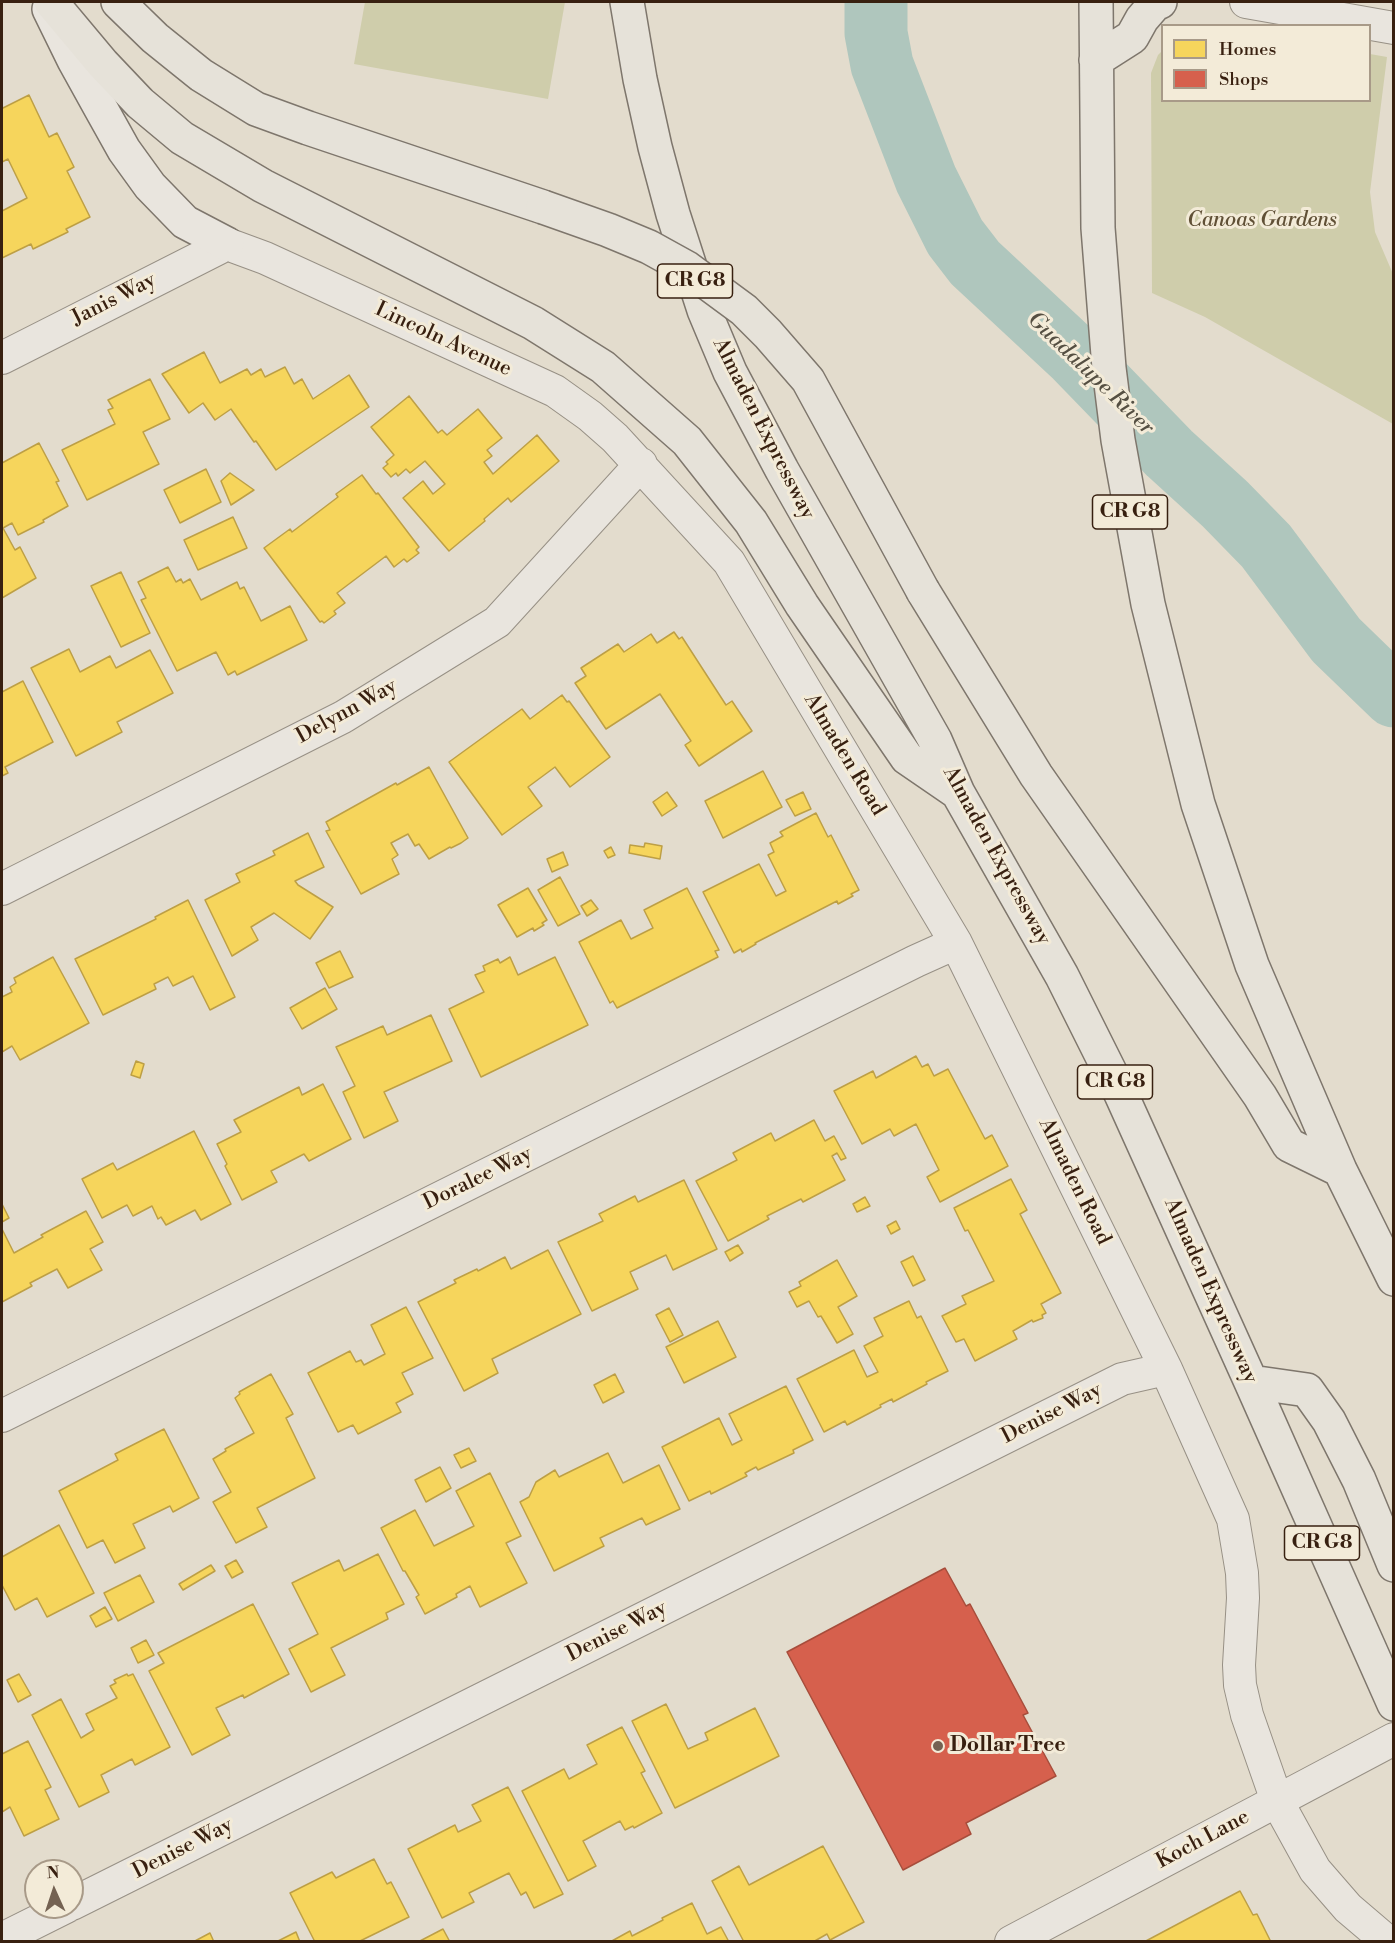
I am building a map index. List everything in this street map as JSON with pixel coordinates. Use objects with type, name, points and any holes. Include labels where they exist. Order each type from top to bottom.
[{"type":"main road","points":[[46,2],[89,88],[124,150],[150,186],[186,222],[226,244]]},
{"type":"main road","points":[[51,2],[133,96],[182,138],[263,186],[533,323],[603,367],[687,441],[751,522],[802,605],[907,758],[958,793]]},
{"type":"main road","points":[[118,2],[155,38],[201,75],[256,109],[618,234],[649,247],[687,268],[744,310],[807,380],[924,591],[1036,775],[1260,1096],[1289,1145],[1340,1170]]},
{"type":"main road","name":"Almaden Expressway","points":[[627,2],[640,80],[655,147],[704,310],[725,361],[756,425],[935,740],[958,793],[1062,976],[1121,1094],[1394,1704]]},
{"type":"main road","name":"CR G8","points":[[1096,2],[1098,228],[1102,293],[1109,368],[1123,471],[1148,604],[1198,804],[1252,965],[1340,1170],[1394,1279]]},
{"type":"main road","points":[[1096,60],[1132,37],[1142,19],[1155,4],[1160,2]]},
{"type":"main road","points":[[1251,1382],[1307,1390],[1329,1420],[1359,1480],[1394,1565]]},
{"type":"street","points":[[1246,2],[1394,28]]},
{"type":"street","name":"Janis Way","points":[[2,358],[226,244]]},
{"type":"street","name":"Lincoln Avenue","points":[[226,244],[265,258],[555,391],[590,416],[641,464]]},
{"type":"street","name":"Delynn Way","points":[[2,889],[343,717],[497,622],[641,464]]},
{"type":"street","name":"Almaden Road","points":[[641,464],[729,562],[956,943],[1166,1369],[1233,1519],[1242,1573],[1240,1685],[1247,1715],[1277,1801],[1315,1870],[1348,1908],[1388,1941]]},
{"type":"street","name":"Doralee Way","points":[[2,1416],[915,961],[956,943]]},
{"type":"street","name":"Denise Way","points":[[84,1898],[1122,1379],[1166,1369]]},
{"type":"street","name":"Koch Lane","points":[[1011,1941],[1394,1739]]},
{"type":"street","points":[[2,1939],[42,1919]]},
{"type":"green space","points":[[365,2],[565,2],[548,99],[354,64]]},
{"type":"green space","name":"Canoas Gardens","points":[[1161,52],[1161,102],[1371,102],[1371,54],[1387,57],[1370,192],[1375,232],[1393,274],[1393,424],[1205,317],[1152,293],[1151,73]]},
{"type":"building: Homes","points":[[29,95],[49,137],[57,133],[74,167],[67,171],[90,217],[66,229],[68,232],[33,249],[31,244],[2,258],[2,211],[27,198],[8,159],[2,162],[2,106],[3,108]]},
{"type":"building: Homes","points":[[204,352],[220,383],[247,369],[251,375],[261,369],[265,377],[285,367],[294,384],[302,379],[313,399],[349,375],[369,407],[276,470],[231,409],[215,420],[203,403],[189,413],[162,374]]},
{"type":"building: Homes","points":[[150,379],[170,419],[143,432],[159,464],[87,500],[62,450],[115,424],[108,410],[113,408],[108,400]]},
{"type":"building: Homes","points":[[409,396],[438,433],[442,430],[447,435],[478,409],[502,438],[487,450],[492,456],[484,462],[493,474],[537,435],[559,461],[511,502],[508,498],[449,551],[403,498],[423,481],[433,494],[445,484],[425,461],[410,473],[406,469],[398,476],[396,473],[391,477],[383,468],[394,455],[371,427]]},
{"type":"building: Homes","points":[[39,443],[59,481],[56,482],[68,506],[18,535],[12,523],[3,528],[15,550],[20,547],[36,578],[2,598],[2,463]]},
{"type":"building: Homes","points":[[206,469],[221,502],[180,523],[164,490]]},
{"type":"building: Homes","points":[[230,473],[254,490],[231,505],[221,481]]},
{"type":"building: Homes","points":[[362,475],[419,547],[416,550],[419,553],[407,562],[404,559],[394,567],[386,556],[337,593],[345,603],[334,611],[336,614],[324,623],[320,622],[264,548],[290,529],[292,532],[338,497],[336,494]]},
{"type":"building: Homes","points":[[233,517],[247,548],[198,570],[184,540]]},
{"type":"building: Homes","points":[[168,567],[176,582],[181,579],[183,583],[190,579],[201,600],[237,582],[240,589],[244,587],[261,621],[290,606],[307,640],[237,675],[235,671],[228,675],[216,652],[177,671],[141,600],[146,598],[138,582]]},
{"type":"building: Homes","points":[[121,572],[150,633],[121,647],[91,586]]},
{"type":"building: Homes","points":[[674,632],[679,639],[682,637],[726,705],[732,701],[752,731],[699,766],[685,745],[691,741],[660,694],[606,729],[575,683],[586,676],[581,668],[618,644],[624,652],[651,634],[657,643]]},
{"type":"building: Homes","points":[[69,649],[80,672],[110,656],[116,668],[150,650],[173,693],[117,722],[122,732],[76,756],[31,668]]},
{"type":"building: Homes","points":[[23,681],[53,742],[5,767],[8,773],[2,776],[2,692]]},
{"type":"building: Homes","points":[[562,695],[567,702],[569,701],[610,757],[570,787],[555,767],[528,787],[542,806],[502,835],[449,762],[522,709],[530,719]]},
{"type":"building: Homes","points":[[429,767],[468,838],[429,859],[419,844],[415,846],[408,834],[391,843],[398,855],[392,859],[399,874],[361,894],[326,831],[330,830],[326,822]]},
{"type":"building: Homes","points":[[763,771],[782,807],[723,838],[705,801]]},
{"type":"building: Homes","points":[[667,792],[677,806],[662,816],[653,802]]},
{"type":"building: Homes","points":[[803,792],[811,809],[795,816],[786,800]]},
{"type":"building: Homes","points":[[816,813],[828,837],[831,835],[859,890],[838,904],[837,901],[742,952],[741,949],[734,953],[703,892],[759,864],[776,896],[786,891],[768,855],[774,852],[770,843],[783,836],[780,832]]},
{"type":"building: Homes","points":[[308,833],[324,867],[295,881],[333,907],[310,939],[274,913],[251,927],[258,940],[232,956],[205,900],[240,882],[236,874],[275,855],[273,851]]},
{"type":"building: Homes","points":[[645,843],[662,846],[660,859],[629,853],[630,845],[644,847]]},
{"type":"building: Homes","points":[[611,847],[615,855],[608,858],[604,851]]},
{"type":"building: Homes","points":[[563,852],[568,865],[552,872],[547,859]]},
{"type":"building: Homes","points":[[560,877],[580,914],[558,926],[538,890]]},
{"type":"building: Homes","points":[[528,888],[547,920],[542,923],[544,925],[534,931],[533,928],[517,937],[498,905]]},
{"type":"building: Homes","points":[[687,888],[719,950],[715,951],[718,957],[617,1008],[613,1001],[610,1003],[579,942],[621,920],[631,939],[653,928],[644,910]]},
{"type":"building: Homes","points":[[188,900],[235,997],[210,1010],[193,976],[173,986],[168,977],[154,984],[156,989],[103,1015],[75,959],[156,919],[155,917]]},
{"type":"building: Homes","points":[[591,900],[598,909],[587,916],[581,906]]},
{"type":"building: Homes","points":[[340,951],[353,977],[329,988],[316,963]]},
{"type":"building: Homes","points":[[53,957],[89,1023],[20,1060],[12,1046],[2,1052],[2,997],[12,992],[10,987],[16,983],[14,978]]},
{"type":"building: Homes","points":[[510,957],[518,975],[555,957],[588,1025],[481,1077],[449,1009],[484,992],[475,975],[485,971],[483,966],[498,959],[500,963]]},
{"type":"building: Homes","points":[[325,988],[337,1009],[302,1029],[290,1008]]},
{"type":"building: Homes","points":[[431,1015],[452,1061],[384,1092],[398,1121],[364,1138],[343,1092],[355,1086],[336,1047],[383,1026],[387,1035]]},
{"type":"building: Homes","points":[[916,1056],[922,1067],[928,1064],[934,1076],[948,1069],[985,1139],[992,1135],[1008,1166],[940,1202],[927,1177],[939,1170],[916,1124],[894,1136],[890,1129],[862,1144],[834,1091],[873,1071],[876,1078]]},
{"type":"building: Homes","points":[[136,1061],[144,1064],[140,1078],[131,1075]]},
{"type":"building: Homes","points":[[323,1084],[351,1139],[309,1161],[304,1154],[271,1171],[277,1182],[242,1200],[217,1144],[241,1132],[234,1120],[299,1087],[302,1095]]},
{"type":"building: Homes","points":[[814,1120],[825,1141],[834,1136],[846,1158],[841,1160],[837,1153],[832,1156],[845,1180],[803,1202],[801,1199],[767,1216],[769,1219],[728,1241],[696,1181],[737,1160],[733,1153],[771,1133],[775,1141]]},
{"type":"building: Homes","points":[[194,1131],[231,1204],[201,1220],[195,1210],[166,1225],[161,1217],[158,1219],[152,1206],[133,1216],[127,1205],[102,1218],[82,1179],[113,1163],[117,1170]]},
{"type":"building: Homes","points":[[1011,1179],[1027,1210],[1020,1214],[1061,1293],[1041,1304],[1046,1313],[1042,1315],[1043,1318],[1033,1322],[1032,1320],[1013,1331],[1017,1339],[975,1361],[964,1339],[956,1342],[942,1316],[966,1304],[962,1296],[994,1281],[954,1208]]},
{"type":"building: Homes","points":[[684,1180],[717,1249],[673,1270],[666,1255],[630,1272],[638,1289],[592,1311],[558,1242],[603,1221],[599,1214],[635,1196],[638,1202]]},
{"type":"building: Homes","points":[[865,1197],[870,1206],[857,1212],[853,1204]]},
{"type":"building: Homes","points":[[2,1204],[9,1218],[2,1222]]},
{"type":"building: Homes","points":[[86,1211],[103,1242],[90,1249],[102,1270],[68,1288],[57,1269],[30,1283],[32,1286],[2,1302],[2,1229],[14,1253],[43,1237],[41,1235]]},
{"type":"building: Homes","points":[[896,1221],[900,1229],[891,1234],[887,1226]]},
{"type":"building: Homes","points":[[738,1245],[743,1253],[730,1261],[725,1252]]},
{"type":"building: Homes","points":[[548,1250],[581,1314],[492,1359],[498,1373],[464,1391],[418,1302],[456,1283],[454,1280],[505,1257],[511,1269]]},
{"type":"building: Homes","points":[[913,1256],[925,1280],[913,1286],[901,1262]]},
{"type":"building: Homes","points":[[837,1260],[857,1296],[838,1307],[853,1334],[837,1343],[809,1301],[797,1307],[789,1292],[801,1286],[799,1282]]},
{"type":"building: Homes","points":[[909,1301],[917,1318],[921,1316],[948,1371],[893,1402],[892,1399],[880,1405],[881,1407],[847,1425],[845,1421],[824,1432],[797,1379],[854,1350],[867,1377],[878,1372],[864,1346],[883,1336],[874,1318]]},
{"type":"building: Homes","points":[[406,1307],[433,1358],[402,1373],[413,1394],[396,1403],[401,1412],[358,1434],[353,1425],[338,1432],[308,1373],[350,1351],[356,1362],[361,1360],[364,1365],[385,1354],[371,1325]]},
{"type":"building: Homes","points":[[669,1308],[683,1335],[670,1342],[656,1315]]},
{"type":"building: Homes","points":[[718,1321],[736,1357],[684,1383],[666,1347]]},
{"type":"building: Homes","points":[[271,1374],[293,1414],[286,1418],[315,1478],[257,1508],[267,1527],[236,1543],[213,1502],[231,1492],[213,1459],[226,1451],[225,1449],[254,1433],[235,1398],[240,1394],[239,1392]]},
{"type":"building: Homes","points":[[615,1374],[624,1392],[603,1403],[594,1385]]},
{"type":"building: Homes","points":[[786,1386],[813,1440],[793,1450],[794,1453],[758,1470],[756,1467],[745,1473],[747,1476],[711,1494],[710,1491],[689,1501],[662,1447],[719,1418],[732,1445],[742,1440],[729,1414]]},
{"type":"building: Homes","points":[[164,1429],[199,1498],[173,1512],[170,1506],[133,1524],[145,1548],[115,1563],[103,1540],[87,1548],[59,1491],[118,1460],[115,1454]]},
{"type":"building: Homes","points":[[469,1448],[476,1461],[461,1468],[454,1455]]},
{"type":"building: Homes","points":[[608,1453],[623,1483],[659,1465],[680,1509],[646,1525],[642,1518],[600,1538],[604,1546],[554,1571],[520,1502],[529,1497],[536,1482],[555,1470],[559,1477]]},
{"type":"building: Homes","points":[[440,1467],[451,1488],[426,1502],[415,1480]]},
{"type":"building: Homes","points":[[490,1473],[521,1536],[506,1543],[527,1583],[480,1607],[470,1586],[456,1594],[457,1597],[425,1614],[416,1597],[419,1595],[403,1571],[381,1528],[415,1510],[434,1546],[474,1526],[456,1491]]},
{"type":"building: Homes","points":[[59,1525],[94,1593],[47,1617],[37,1598],[15,1610],[2,1585],[2,1557]]},
{"type":"building: Homes","points":[[378,1554],[404,1604],[386,1613],[388,1619],[331,1648],[345,1675],[311,1692],[289,1649],[318,1634],[292,1583],[339,1560],[344,1571]]},
{"type":"building: Homes","points":[[236,1560],[243,1572],[232,1578],[225,1566]]},
{"type":"building: Homes","points":[[211,1565],[215,1571],[183,1590],[179,1584]]},
{"type":"building: Homes","points":[[140,1575],[154,1602],[118,1621],[104,1593]]},
{"type":"building: Homes","points":[[253,1604],[289,1674],[244,1698],[243,1695],[216,1708],[230,1735],[192,1755],[149,1671],[164,1663],[158,1653]]},
{"type":"building: Homes","points":[[105,1607],[112,1619],[96,1627],[90,1616]]},
{"type":"building: Homes","points":[[146,1640],[154,1655],[138,1663],[131,1648]]},
{"type":"building: Homes","points":[[19,1674],[31,1695],[18,1702],[7,1680]]},
{"type":"building: Homes","points":[[127,1674],[128,1676],[133,1674],[170,1747],[135,1765],[132,1759],[101,1775],[109,1792],[79,1807],[32,1715],[61,1699],[81,1738],[94,1730],[86,1714],[117,1698],[110,1686],[116,1683],[114,1680]]},
{"type":"building: Homes","points":[[666,1704],[688,1749],[708,1740],[705,1733],[755,1708],[779,1756],[675,1808],[632,1721]]},
{"type":"building: Homes","points":[[622,1727],[645,1771],[641,1773],[662,1813],[634,1828],[633,1826],[625,1830],[620,1821],[583,1841],[596,1866],[568,1881],[522,1791],[564,1769],[569,1779],[597,1764],[587,1745]]},
{"type":"building: Homes","points":[[28,1741],[51,1787],[45,1790],[59,1819],[24,1836],[10,1807],[2,1812],[2,1754]]},
{"type":"building: Homes","points":[[508,1787],[563,1894],[534,1908],[526,1892],[521,1895],[509,1873],[469,1893],[474,1902],[442,1918],[408,1849],[455,1825],[458,1832],[481,1821],[472,1805]]},
{"type":"building: Homes","points":[[823,1846],[864,1922],[830,1940],[827,1934],[813,1942],[744,1942],[712,1881],[739,1866],[749,1885]]},
{"type":"building: Homes","points":[[374,1859],[387,1884],[391,1882],[409,1917],[358,1942],[315,1942],[290,1893],[332,1872],[336,1878]]},
{"type":"building: Homes","points":[[1240,1891],[1253,1915],[1257,1914],[1271,1942],[1144,1942]]},
{"type":"building: Homes","points":[[692,1903],[707,1934],[721,1927],[729,1942],[610,1942],[630,1931],[632,1936]]},
{"type":"building: Homes","points":[[443,1929],[450,1942],[418,1942]]},
{"type":"building: Homes","points":[[296,1932],[300,1942],[276,1942]]},
{"type":"building: Homes","points":[[210,1933],[214,1942],[193,1942]]},
{"type":"building: Shops","name":"Dollar Tree","points":[[945,1568],[966,1606],[970,1604],[1028,1713],[1023,1715],[1056,1776],[966,1823],[971,1834],[903,1870],[787,1652]]},
{"type":"waterway","name":"Guadalupe River","points":[[876,2],[876,33],[882,65],[926,179],[955,237],[975,263],[1076,357],[1169,453],[1225,504],[1266,546],[1336,640],[1394,696]]},
{"type":"place","name":"Dollar Tree","points":[[938,1746]]}]
